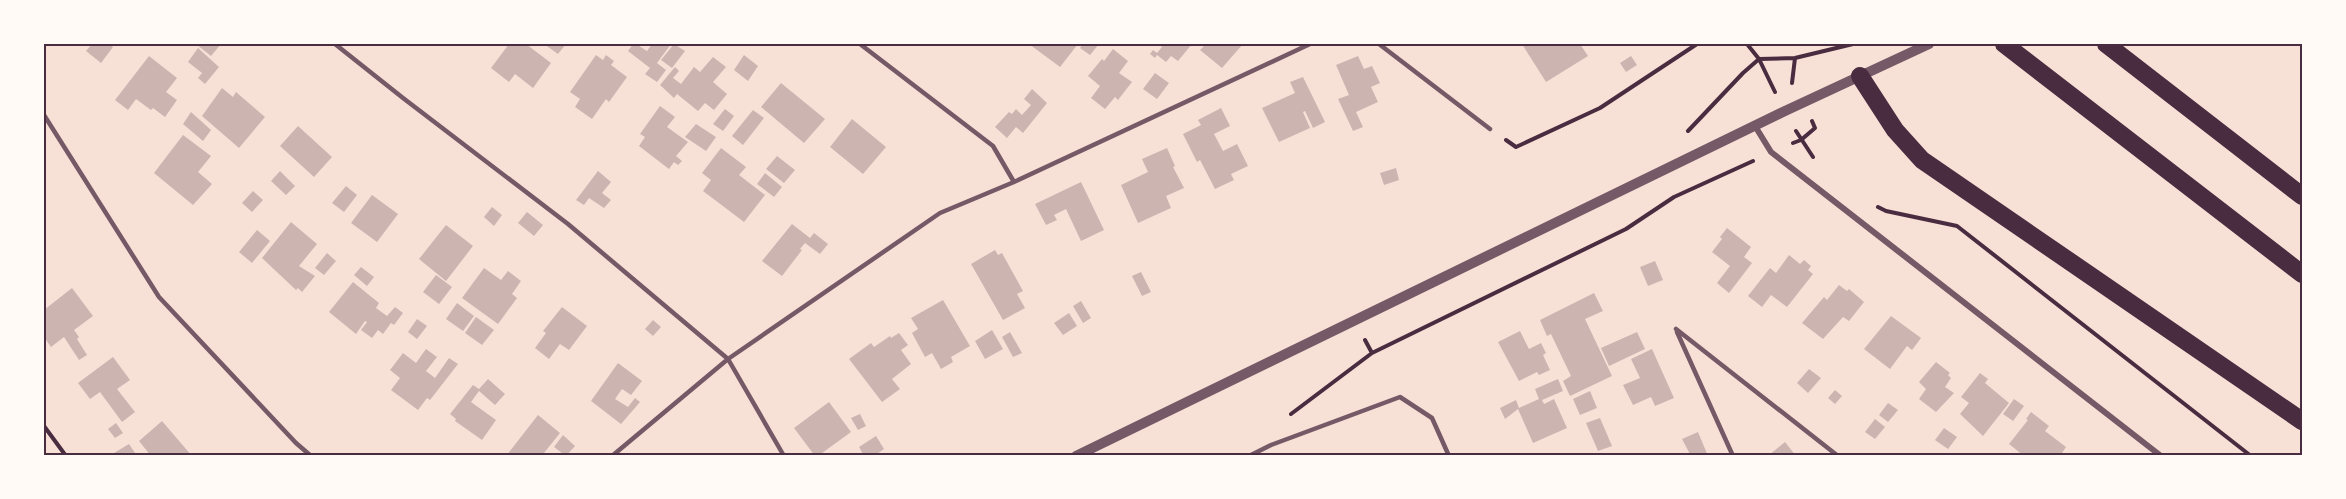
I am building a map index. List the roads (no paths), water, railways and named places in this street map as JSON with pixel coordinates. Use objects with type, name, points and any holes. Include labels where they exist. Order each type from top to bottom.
[{"type":"highway","points":[[2004,44],[2302,274]]},
{"type":"highway","points":[[2110,47],[2302,196]]},
{"type":"highway","points":[[1860,76],[1894,130],[1922,160],[2302,421]]},
{"type":"street","points":[[1076,456],[1755,126],[1929,44]]},
{"type":"street","points":[[1755,126],[1771,152],[2161,456]]},
{"type":"lane","points":[[335,44],[568,224],[728,359],[784,456]]},
{"type":"lane","points":[[860,44],[993,146],[1014,182]]},
{"type":"lane","points":[[612,456],[728,359],[940,213],[1014,182],[1310,44]]},
{"type":"lane","points":[[1379,44],[1490,129]]},
{"type":"lane","points":[[44,114],[159,297],[296,443],[311,456]]},
{"type":"lane","points":[[1733,456],[1676,329],[1838,456]]},
{"type":"lane","points":[[1249,456],[1271,445],[1400,397],[1432,418],[1449,456]]}]
